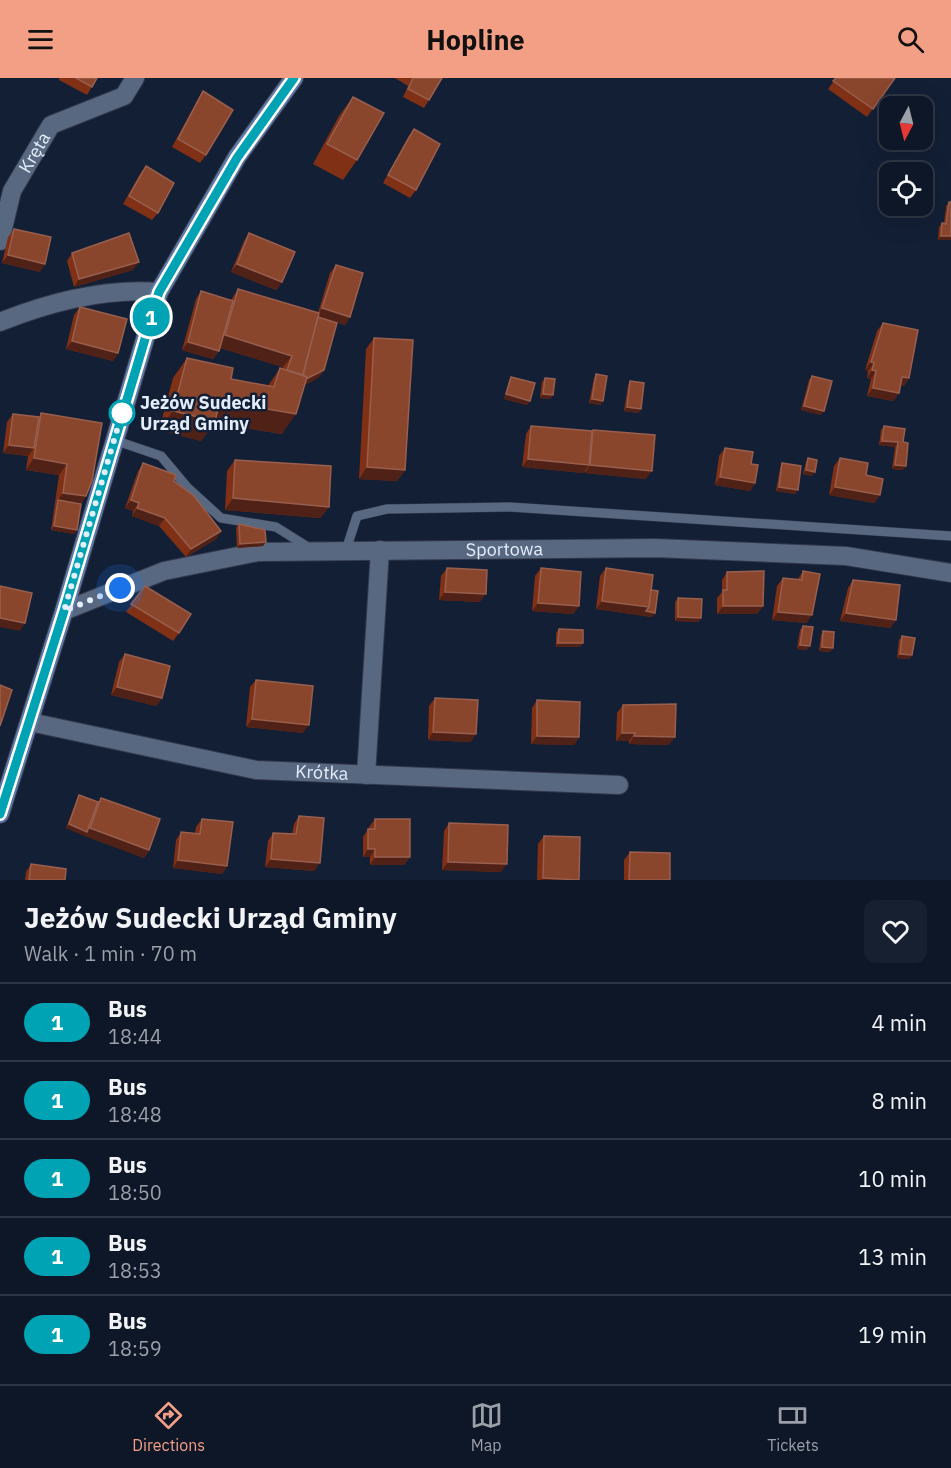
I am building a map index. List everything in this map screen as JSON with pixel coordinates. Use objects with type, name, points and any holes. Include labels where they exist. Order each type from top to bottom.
[{"type":"street","name":"Kręta","points":[[0,241],[12,191],[51,125],[124,96],[135,78]]},
{"type":"street","points":[[0,814],[64,611],[159,292],[237,158],[294,78]]},
{"type":"street","points":[[0,322],[42,305],[131,290],[159,292]]},
{"type":"street","name":"Sportowa","points":[[64,611],[164,572],[258,552],[655,548],[834,555],[951,573]]},
{"type":"street","points":[[366,775],[380,550]]},
{"type":"street","name":"Krótka","points":[[30,722],[256,770],[619,785]]},
{"type":"lane","points":[[114,440],[161,456],[187,487],[221,518],[276,527],[314,550]]},
{"type":"lane","points":[[346,550],[357,516],[398,509],[510,507],[951,536]]},
{"type":"building","points":[[76,78],[97,78],[92,87]]},
{"type":"building","points":[[413,78],[442,78],[429,100],[408,89]]},
{"type":"building","points":[[836,78],[895,78],[882,96],[879,96],[879,101],[873,109],[833,81]]},
{"type":"building","points":[[203,91],[233,110],[206,155],[178,139]]},
{"type":"building","points":[[353,97],[384,113],[357,160],[327,144]]},
{"type":"building","points":[[414,129],[440,144],[416,190],[388,175]]},
{"type":"building","points":[[146,166],[174,183],[158,213],[129,196]]},
{"type":"building","points":[[949,202],[951,202],[951,236],[941,236],[942,223],[946,224]]},
{"type":"building","points":[[14,229],[51,237],[45,264],[8,255]]},
{"type":"building","points":[[129,233],[139,262],[79,279],[72,253]]},
{"type":"building","points":[[249,233],[295,252],[282,282],[237,264]]},
{"type":"building","points":[[336,265],[363,273],[350,317],[322,308]]},
{"type":"building","points":[[238,289],[319,313],[303,375],[287,370],[292,356],[225,335]]},
{"type":"building","points":[[201,291],[233,301],[219,351],[188,342]]},
{"type":"building","points":[[80,307],[127,319],[118,353],[72,341]]},
{"type":"building","points":[[318,317],[337,323],[324,370],[306,379],[307,377],[303,375]]},
{"type":"building","points":[[883,323],[918,330],[909,378],[902,377],[899,393],[873,388],[876,371],[872,370],[874,363],[871,362]]},
{"type":"building","points":[[374,338],[413,340],[405,470],[367,467]]},
{"type":"building","points":[[187,358],[233,368],[231,379],[274,387],[280,368],[307,377],[296,414],[220,401],[215,421],[173,411]]},
{"type":"building","points":[[596,374],[607,376],[603,401],[592,399]]},
{"type":"building","points":[[812,376],[832,381],[824,411],[804,406]]},
{"type":"building","points":[[511,377],[535,383],[530,401],[506,394]]},
{"type":"building","points":[[545,378],[555,379],[553,395],[543,394]]},
{"type":"building","points":[[630,381],[644,383],[641,409],[627,407]]},
{"type":"building","points":[[41,413],[102,423],[92,481],[86,496],[63,493],[67,464],[34,458]]},
{"type":"building","points":[[13,414],[39,417],[34,448],[9,445]]},
{"type":"building","points":[[531,426],[592,431],[589,465],[528,459]]},
{"type":"building","points":[[884,426],[905,429],[903,442],[908,443],[906,466],[895,465],[898,442],[882,441]]},
{"type":"building","points":[[593,430],[655,435],[652,471],[590,465]]},
{"type":"building","points":[[725,448],[753,452],[751,464],[758,465],[755,483],[720,477]]},
{"type":"building","points":[[808,458],[817,460],[815,472],[806,470]]},
{"type":"building","points":[[840,458],[868,463],[866,475],[883,479],[880,495],[835,487]]},
{"type":"building","points":[[235,460],[331,466],[329,507],[233,498]]},
{"type":"building","points":[[143,463],[176,475],[174,481],[194,496],[221,531],[191,549],[165,518],[137,508],[139,503],[131,500]]},
{"type":"building","points":[[782,463],[801,466],[798,490],[779,487]]},
{"type":"building","points":[[58,500],[81,504],[77,530],[54,526]]},
{"type":"building","points":[[239,524],[265,530],[266,542],[240,544]]},
{"type":"building","points":[[447,568],[487,570],[486,594],[445,592]]},
{"type":"building","points":[[541,568],[581,572],[579,606],[538,603]]},
{"type":"building","points":[[606,568],[653,575],[649,607],[602,601]]},
{"type":"building","points":[[764,571],[763,606],[723,606],[723,590],[727,590],[727,572]]},
{"type":"building","points":[[803,571],[820,574],[812,615],[778,612],[783,578],[802,580]]},
{"type":"building","points":[[853,580],[900,585],[896,620],[846,613]]},
{"type":"building","points":[[0,586],[32,593],[25,623],[0,618]]},
{"type":"building","points":[[145,586],[191,614],[179,633],[131,604]]},
{"type":"building","points":[[651,590],[658,591],[655,613],[646,611],[649,607]]},
{"type":"building","points":[[678,598],[702,599],[701,618],[678,617]]},
{"type":"building","points":[[803,626],[813,627],[810,646],[800,645]]},
{"type":"building","points":[[559,629],[583,630],[583,643],[558,643]]},
{"type":"building","points":[[823,631],[834,632],[833,648],[822,647]]},
{"type":"building","points":[[902,636],[915,638],[912,655],[900,654]]},
{"type":"building","points":[[125,654],[170,666],[162,698],[117,687]]},
{"type":"building","points":[[256,680],[313,686],[309,725],[252,719]]},
{"type":"building","points":[[0,685],[12,690],[0,726]]},
{"type":"building","points":[[435,698],[478,700],[476,734],[433,732]]},
{"type":"building","points":[[537,700],[580,702],[579,737],[537,736]]},
{"type":"building","points":[[676,704],[675,737],[634,736],[635,733],[622,733],[623,705]]},
{"type":"building","points":[[79,795],[98,802],[87,832],[69,824]]},
{"type":"building","points":[[101,798],[160,819],[149,850],[90,828]]},
{"type":"building","points":[[299,816],[324,818],[320,863],[271,859],[273,833],[296,834]]},
{"type":"building","points":[[202,819],[233,822],[227,866],[178,860],[181,832],[200,834]]},
{"type":"building","points":[[375,819],[410,819],[410,857],[375,857],[375,849],[368,849],[368,829],[375,829]]},
{"type":"building","points":[[449,823],[508,825],[507,864],[448,862]]},
{"type":"building","points":[[544,836],[580,837],[579,880],[543,878]]},
{"type":"building","points":[[630,852],[670,853],[670,880],[629,880]]},
{"type":"building","points":[[31,864],[66,869],[65,880],[29,880]]},
{"type":"bus line","name":"1","points":[[0,814],[24,743],[159,292],[237,158],[294,78]]},
{"type":"place","name":"Jeżów Sudecki Urząd Gminy","points":[[122,413]]},
{"type":"route","points":[[120,588],[64,611],[122,413]]}]
